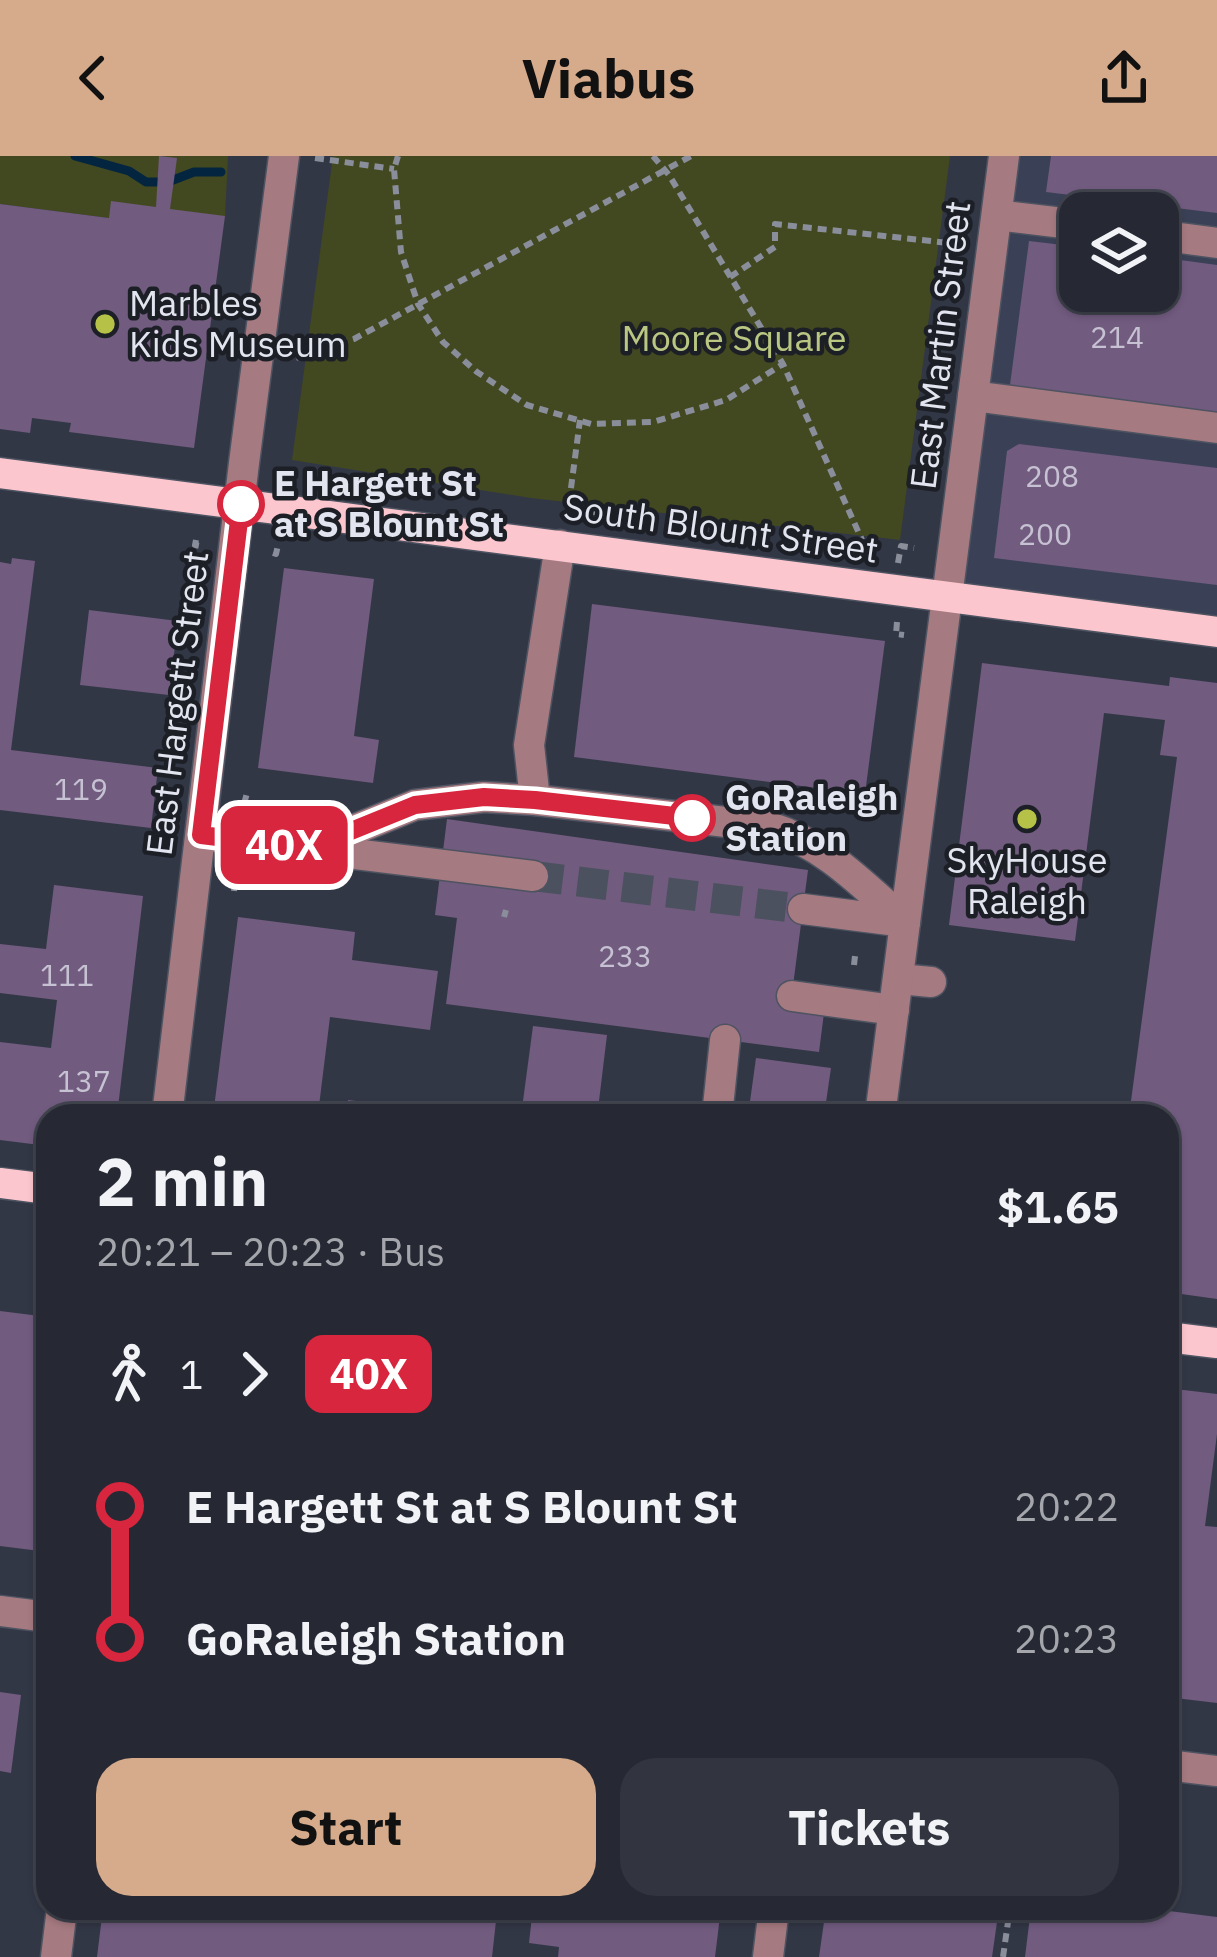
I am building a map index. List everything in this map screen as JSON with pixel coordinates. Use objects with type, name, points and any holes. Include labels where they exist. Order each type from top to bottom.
[{"type":"main road","name":"South Blount Street","points":[[0,472],[1217,632]]},
{"type":"main road","points":[[0,1183],[36,1188]]},
{"type":"main road","points":[[1179,1338],[1217,1343]]},
{"type":"street","name":"East Hargett Street","points":[[168,1104],[284,156]]},
{"type":"street","name":"East Martin Street","points":[[882,1104],[1004,156]]},
{"type":"street","points":[[997,214],[1059,222]]},
{"type":"street","points":[[1179,238],[1217,243]]},
{"type":"street","points":[[973,396],[1217,428]]},
{"type":"street","points":[[535,800],[529,745],[560,545]]},
{"type":"street","points":[[309,848],[415,805],[484,797],[770,827],[832,857],[904,922]]},
{"type":"street","points":[[201,835],[533,876]]},
{"type":"street","points":[[803,909],[904,922]]},
{"type":"street","points":[[792,996],[896,994],[931,982]]},
{"type":"street","points":[[717,1104],[725,1040]]},
{"type":"street","points":[[0,1611],[36,1616]]},
{"type":"street","points":[[1179,1767],[1217,1772]]},
{"type":"street","points":[[56,1957],[61,1920]]},
{"type":"street","points":[[768,1957],[773,1920]]},
{"type":"path","points":[[398,156],[394,169],[401,252],[418,304],[443,342],[477,372],[527,405],[591,424],[653,422],[726,400],[782,364]]},
{"type":"path","points":[[653,156],[782,364],[862,539]]},
{"type":"path","points":[[296,358],[354,339],[691,156]]},
{"type":"path","points":[[320,158],[394,169]]},
{"type":"path","points":[[730,277],[775,247],[775,224],[949,243]]},
{"type":"path","points":[[569,503],[580,420]]},
{"type":"path","points":[[593,506],[594,520]]},
{"type":"path","points":[[897,566],[902,546],[914,548]]},
{"type":"path","points":[[897,622],[896,634],[904,635]]},
{"type":"path","points":[[244,804],[247,793]]},
{"type":"path","points":[[1003,1957],[1008,1920]]},
{"type":"shaded area","points":[[1005,156],[1217,156],[1217,632],[947,598]]},
{"type":"green space","points":[[0,156],[228,156],[225,216],[109,218],[0,204]]},
{"type":"green space","name":"Moore Square","points":[[333,156],[950,156],[900,540],[531,498],[292,460]]},
{"type":"building","name":"Marbles Kids Museum","points":[[159,156],[177,158],[170,209],[225,216],[194,448],[69,432],[71,423],[32,418],[30,433],[0,429],[0,204],[109,218],[111,201],[156,207]]},
{"type":"building","points":[[1051,156],[1217,156],[1217,213],[1179,208],[1179,192],[1046,192]]},
{"type":"building","points":[[1029,241],[1059,245],[1059,312],[1179,312],[1179,260],[1217,265],[1217,412],[1010,385]]},
{"type":"building","points":[[1019,444],[1217,468],[1217,585],[994,558],[1007,451]]},
{"type":"building","points":[[12,558],[35,561],[11,750],[158,768],[151,828],[0,810],[0,562],[11,564]]},
{"type":"building","points":[[284,568],[374,579],[354,736],[379,740],[373,783],[258,768]]},
{"type":"building","points":[[592,604],[885,641],[865,794],[574,757]]},
{"type":"building","points":[[89,610],[178,621],[169,695],[80,685]]},
{"type":"building","points":[[982,663],[1169,686],[1170,677],[1217,683],[1217,1299],[1179,1294],[1179,1104],[1131,1104],[1177,757],[1160,755],[1165,720],[1104,713],[1075,941],[949,925]]},
{"type":"building","points":[[447,819],[808,870],[790,1009],[824,1013],[819,1052],[446,1004],[457,918],[435,915]]},
{"type":"building","points":[[54,885],[143,896],[118,1104],[36,1104],[36,1144],[0,1140],[0,1042],[51,1048],[57,1000],[0,993],[0,944],[46,949]]},
{"type":"building","points":[[238,917],[355,932],[352,960],[438,971],[430,1030],[330,1017],[319,1104],[215,1104]]},
{"type":"building","points":[[533,1026],[607,1035],[599,1101],[626,1104],[523,1104]]},
{"type":"building","points":[[756,1058],[831,1068],[826,1104],[750,1104]]},
{"type":"building","points":[[0,1311],[36,1316],[36,1550],[0,1546]]},
{"type":"building","points":[[1179,1389],[1217,1394],[1217,1434],[1205,1526],[1217,1527],[1217,1703],[1179,1698]]},
{"type":"building","points":[[0,1692],[21,1695],[11,1773],[0,1771]]},
{"type":"building","points":[[1179,1912],[1217,1917],[1217,1957],[1025,1957],[1030,1920],[1179,1920]]},
{"type":"building","points":[[102,1920],[496,1920],[492,1957],[97,1957]]},
{"type":"building","points":[[532,1920],[720,1920],[715,1957],[558,1957],[559,1947],[529,1943]]},
{"type":"building","points":[[824,1920],[997,1920],[992,1957],[819,1957]]},
{"type":"waterway","points":[[75,156],[129,171],[146,182],[221,172]]},
{"type":"tunnel","points":[[533,876],[803,909]]},
{"type":"bus line","name":"40X","points":[[241,504],[201,835],[309,848],[415,805],[484,797],[692,818]]},
{"type":"place","name":"Marbles Kids Museum","points":[[105,324]]},
{"type":"place","name":"E Hargett St at S Blount St","points":[[241,504]]},
{"type":"place","name":"GoRaleigh Station","points":[[692,818]]},
{"type":"place","name":"SkyHouse Raleigh","points":[[1027,819]]}]
